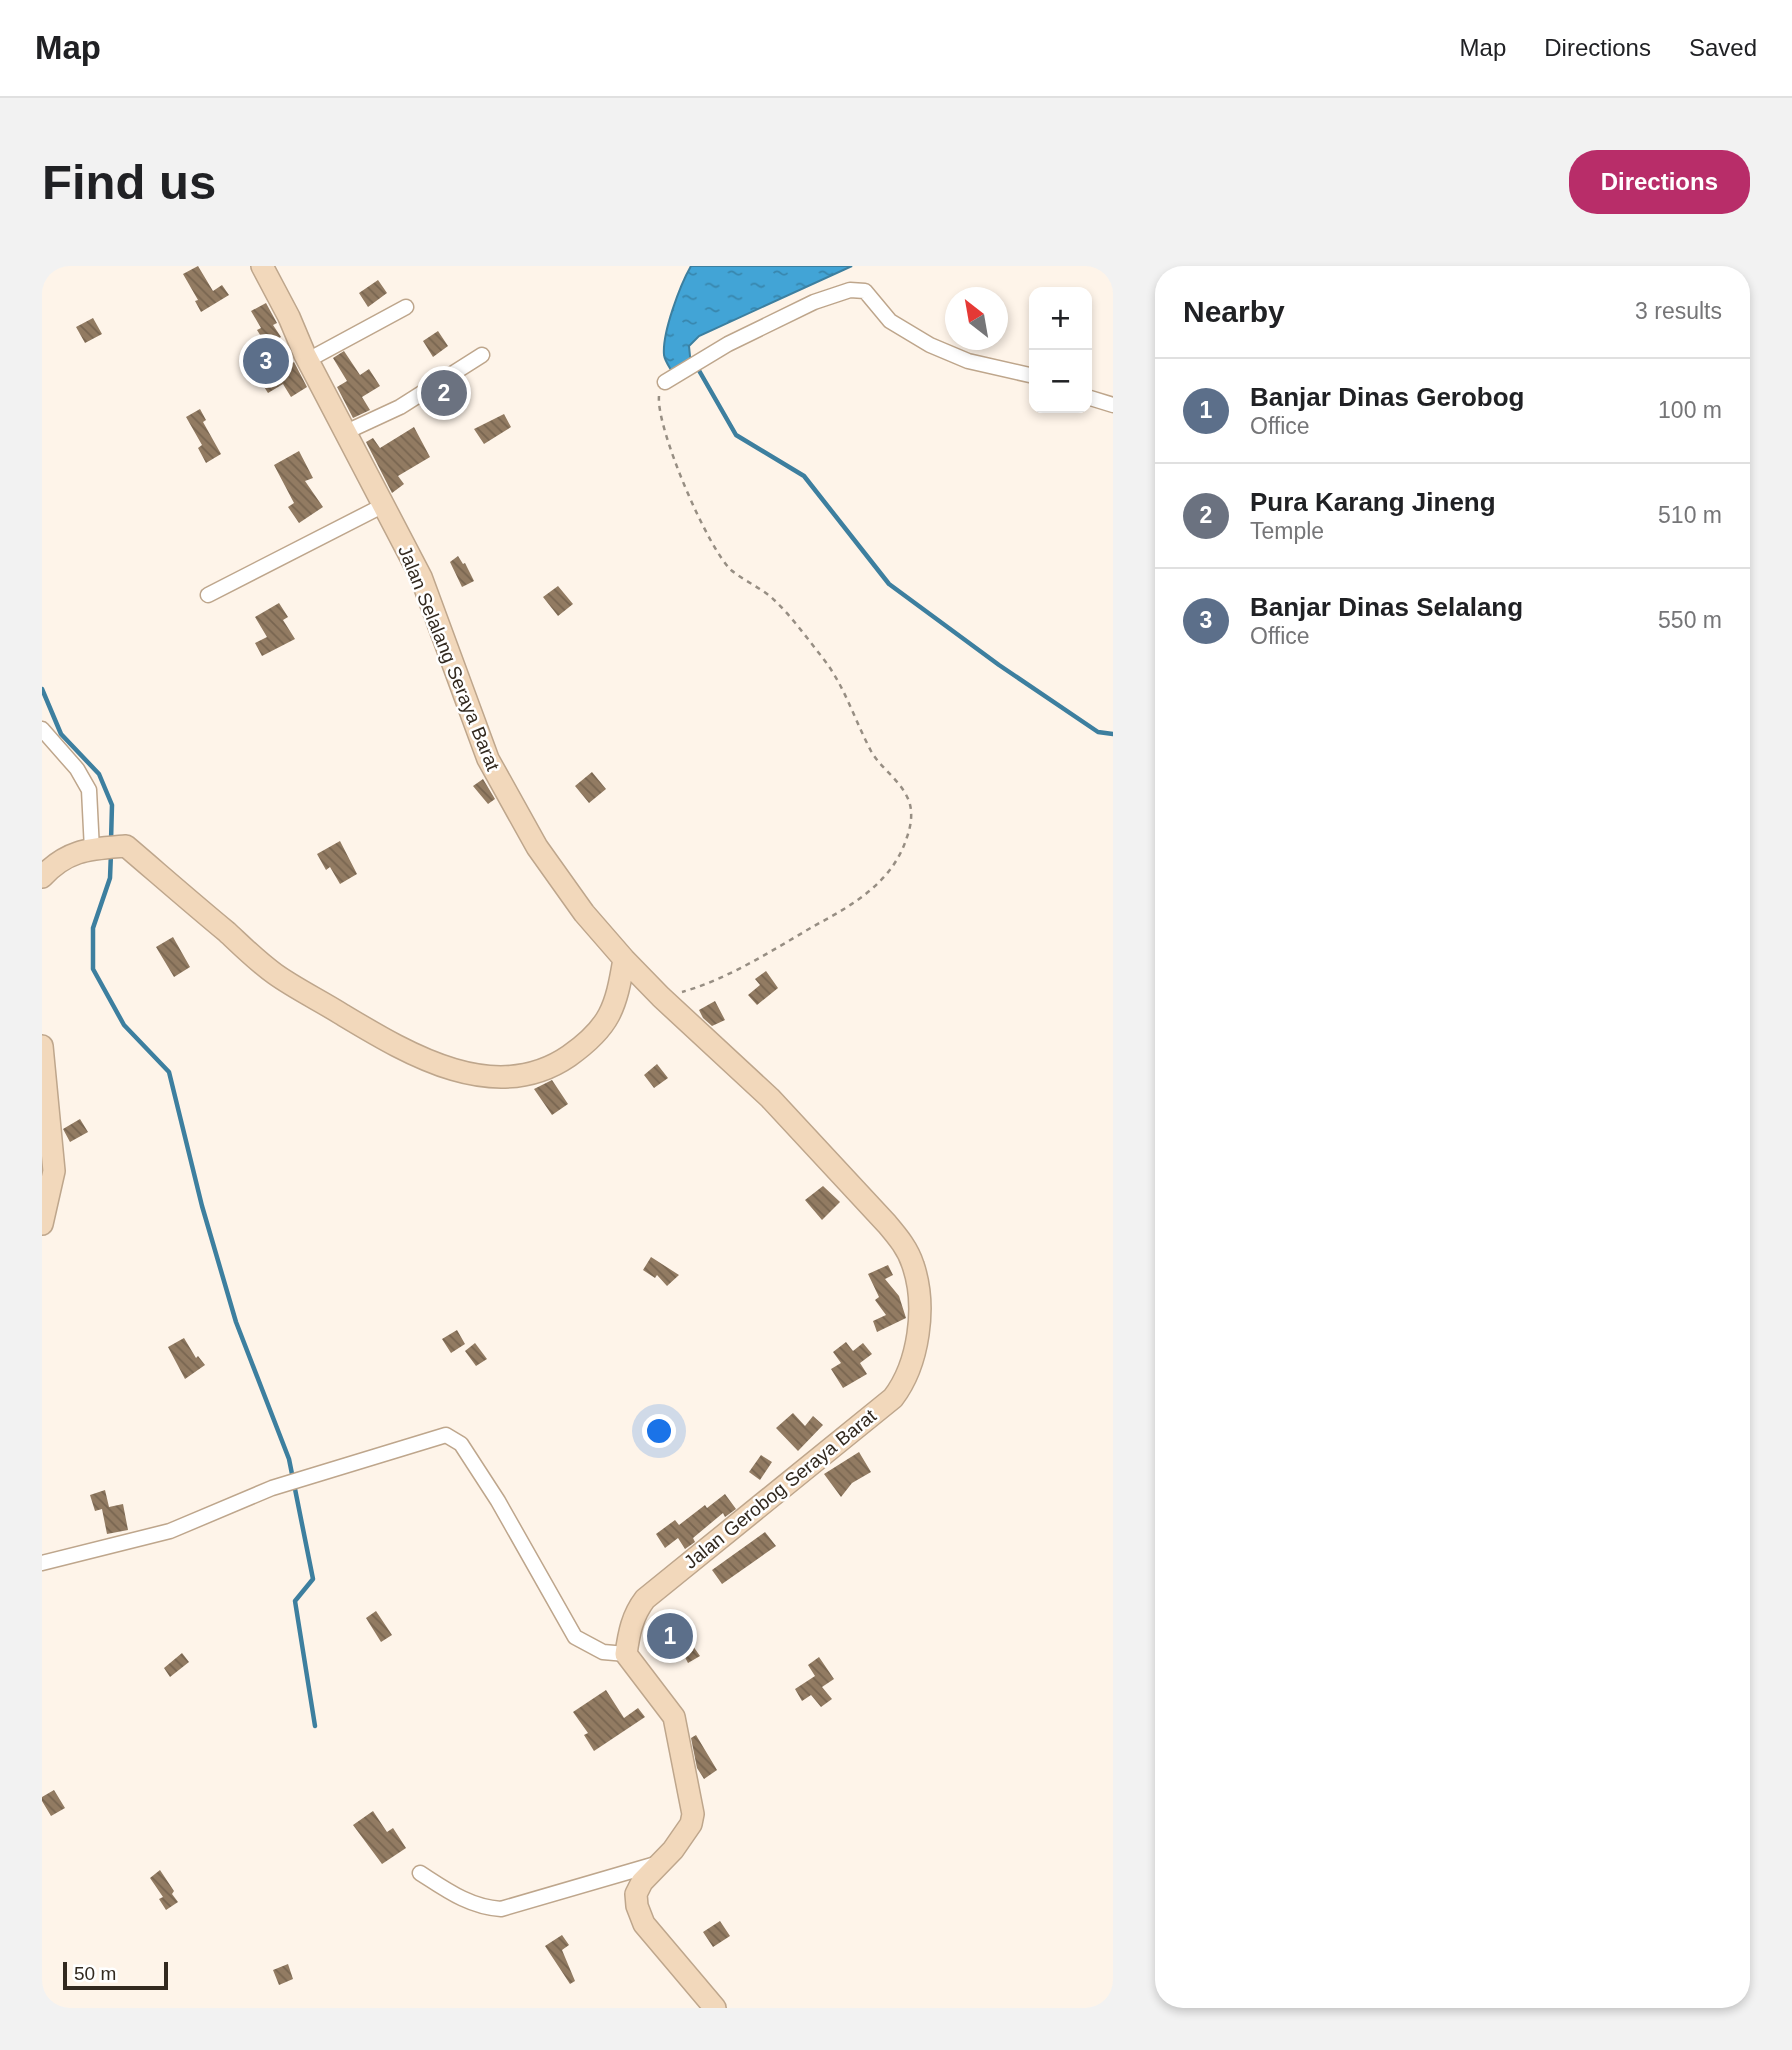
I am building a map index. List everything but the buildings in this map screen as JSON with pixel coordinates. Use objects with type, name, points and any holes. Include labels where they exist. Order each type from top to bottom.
[{"type":"street","name":"Jalan Selalang Seraya Barat","points":[[262,266],[421,577],[448,645],[478,736],[502,789],[537,847],[584,913],[662,997]]},
{"type":"street","points":[[665,382],[766,324],[832,294],[850,290],[865,291],[890,321],[930,345],[968,361],[1029,375]]},
{"type":"street","points":[[308,360],[406,307]]},
{"type":"street","points":[[346,432],[400,407],[482,355]]},
{"type":"street","points":[[1092,399],[1113,405]]},
{"type":"street","points":[[208,595],[384,505]]},
{"type":"street","points":[[42,729],[77,769],[89,790],[95,849]]},
{"type":"street","points":[[42,877],[65,856],[126,846],[274,973],[394,1046],[450,1069],[478,1076],[509,1077],[544,1069],[572,1053],[603,1028],[615,1000],[624,959]]},
{"type":"street","points":[[615,1000],[645,993],[662,997]]},
{"type":"street","name":"Jalan Gerobog Seraya Barat","points":[[626,1654],[631,1624],[645,1599],[893,1398],[901,1388],[916,1345],[918,1324],[919,1303],[914,1266],[904,1245],[770,1098],[662,997]]},
{"type":"street","points":[[42,1046],[54,1171],[42,1224]]},
{"type":"street","points":[[42,1563],[170,1531],[272,1488],[327,1469],[428,1439],[446,1435],[454,1438],[461,1444],[498,1501],[575,1637],[603,1652],[626,1654],[674,1717],[693,1814],[685,1833],[642,1882],[636,1894],[639,1916],[715,2008]]},
{"type":"street","points":[[419,1873],[458,1897],[481,1906],[500,1909],[660,1863]]},
{"type":"path","points":[[662,997],[718,977],[827,920],[865,895],[895,864],[910,827],[911,811],[909,801],[898,781],[873,753],[846,693],[824,659],[783,608],[732,571],[721,556],[696,508],[667,439],[659,403],[665,382]]},
{"type":"water","points":[[691,266],[852,266],[699,336],[689,346],[691,366],[674,375],[664,355],[664,346],[677,297]]},
{"type":"waterway","points":[[697,367],[736,435],[804,476],[889,584],[999,665],[1098,732],[1113,734]]},
{"type":"waterway","points":[[42,689],[61,734],[99,774],[112,805],[111,841]]},
{"type":"waterway","points":[[111,853],[110,878],[93,928],[93,969],[124,1025],[169,1072],[202,1206],[236,1322],[289,1459],[313,1579],[295,1601],[315,1726]]},
{"type":"place","name":"Banjar Dinas Selalang","points":[[266,361]]},
{"type":"place","name":"Pura Karang Jineng","points":[[444,393]]},
{"type":"place","name":"Banjar Dinas Gerobog","points":[[670,1636]]}]
